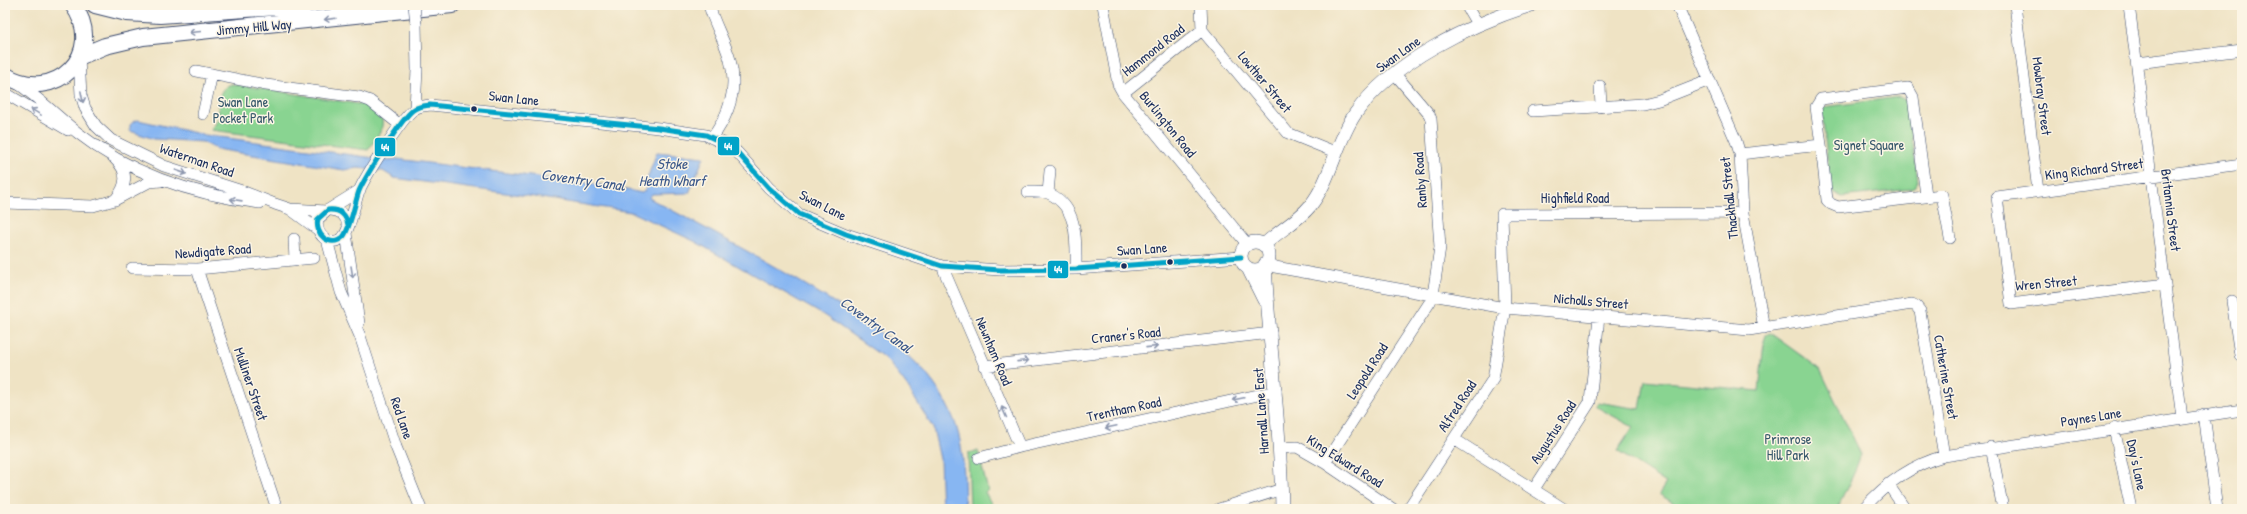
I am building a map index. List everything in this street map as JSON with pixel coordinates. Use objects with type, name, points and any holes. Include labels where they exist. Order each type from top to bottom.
[{"type":"highway","points":[[9,83],[34,86],[50,83],[68,73],[80,57],[84,39],[83,22],[73,5]]},
{"type":"highway","name":"Jimmy Hill Way","points":[[101,6],[127,13],[160,14],[305,5]]},
{"type":"highway","name":"Jimmy Hill Way","points":[[80,57],[105,46],[143,37],[452,5]]},
{"type":"main road","name":"Swan Lane","points":[[1264,245],[1311,206],[1319,192],[1335,152],[1356,112],[1374,92],[1395,74],[1446,41],[1477,24],[1531,5]]},
{"type":"main road","points":[[1255,242],[1264,245],[1268,252],[1266,263],[1258,269],[1248,268],[1241,257],[1241,252],[1247,244],[1255,242]]},
{"type":"main road","name":"Harnall Lane East","points":[[1266,263],[1268,311],[1276,391],[1282,509]]},
{"type":"main road","name":"Harnall Lane East","points":[[1248,268],[1261,292],[1268,311]]},
{"type":"street","points":[[362,185],[318,219],[317,229],[321,236],[327,240],[338,240],[347,229],[362,185],[400,125],[415,108],[417,70],[414,5]]},
{"type":"street","points":[[709,5],[714,22],[730,60],[733,75],[731,99],[722,124],[712,138]]},
{"type":"street","name":"Burlington Road","points":[[1103,5],[1118,84],[1123,93],[1247,244]]},
{"type":"street","points":[[1201,5],[1202,30]]},
{"type":"street","points":[[1466,5],[1477,24]]},
{"type":"street","name":"Thackhall Street","points":[[1677,5],[1740,154],[1742,214],[1764,328]]},
{"type":"street","name":"Mowbray Street","points":[[2015,5],[2038,191]]},
{"type":"street","name":"Britannia Street","points":[[2129,5],[2182,418]]},
{"type":"street","name":"Hammond Road","points":[[1123,93],[1202,30]]},
{"type":"street","name":"Lowther Street","points":[[1202,30],[1288,133],[1335,152]]},
{"type":"street","points":[[2137,63],[2242,50]]},
{"type":"street","name":"Waterman Road","points":[[80,57],[81,94],[84,108],[96,126],[111,140],[135,158],[142,171]]},
{"type":"street","points":[[196,71],[266,85],[359,97],[370,100],[400,125]]},
{"type":"street","points":[[203,114],[212,74]]},
{"type":"street","name":"Ranby Road","points":[[1395,74],[1429,114],[1431,119],[1440,247],[1433,295]]},
{"type":"street","points":[[1533,111],[1640,104],[1659,100],[1710,80]]},
{"type":"street","name":"Waterman Road","points":[[9,83],[36,96],[94,144],[142,171],[164,181],[194,191],[232,200],[275,204]]},
{"type":"street","points":[[9,83],[94,144]]},
{"type":"street","points":[[1600,86],[1602,107]]},
{"type":"street","points":[[1926,195],[1913,97],[1908,88],[1821,99],[1817,102],[1816,107],[1827,200],[1831,204],[1844,206],[1926,195],[1942,195],[1944,198],[1950,238]]},
{"type":"street","name":"Swan Lane","points":[[415,108],[438,105],[696,133],[712,138],[737,152],[769,188],[800,214],[846,234],[942,266],[1000,270],[1076,269],[1241,257]]},
{"type":"street","name":"Waterman Road","points":[[111,140],[164,166],[242,191],[290,209],[327,211]]},
{"type":"street","points":[[1740,154],[1821,145]]},
{"type":"street","name":"Waterman Road","points":[[112,155],[123,168],[126,179],[124,187],[115,200]]},
{"type":"street","name":"King Richard Street","points":[[1997,197],[2242,164]]},
{"type":"street","points":[[134,190],[140,183],[142,171]]},
{"type":"street","points":[[1048,193],[1050,171]]},
{"type":"street","name":"Waterman Road","points":[[5,203],[93,206],[115,200],[149,182],[164,181]]},
{"type":"street","points":[[1028,192],[1048,193],[1059,200],[1074,221],[1076,269]]},
{"type":"street","name":"Wren Street","points":[[1997,197],[2012,304],[2165,284]]},
{"type":"street","name":"Waterman Road","points":[[290,209],[317,229]]},
{"type":"street","points":[[327,211],[338,211],[345,216],[347,229]]},
{"type":"street","name":"Highfield Road","points":[[1505,308],[1501,218],[1503,213],[1742,214]]},
{"type":"street","name":"Red Lane","points":[[347,229],[360,336]]},
{"type":"street","points":[[294,239],[295,260]]},
{"type":"street","name":"Red Lane","points":[[327,240],[341,292],[360,336],[389,427],[421,509]]},
{"type":"street","name":"Newdigate Road","points":[[132,268],[197,269],[314,258]]},
{"type":"street","name":"Nicholls Street","points":[[1266,263],[1275,267],[1505,308],[1749,330],[1912,304],[1916,306]]},
{"type":"street","name":"Newnham Road","points":[[942,266],[1020,447]]},
{"type":"street","name":"Mulliner Street","points":[[197,269],[277,509]]},
{"type":"street","name":"Leopold Road","points":[[1325,462],[1430,302],[1433,295]]},
{"type":"street","points":[[2232,301],[2239,330],[2240,356]]},
{"type":"street","name":"Catherine Street","points":[[1916,306],[1920,311],[1944,456]]},
{"type":"street","name":"Alfred Road","points":[[1408,509],[1493,379],[1505,308]]},
{"type":"street","name":"Augustus Road","points":[[1534,489],[1590,402],[1599,317]]},
{"type":"street","name":"Craner's Road","points":[[984,366],[1271,333]]},
{"type":"street","name":"Trentham Road","points":[[979,458],[1020,447],[1276,391]]},
{"type":"street","name":"Paynes Lane","points":[[1863,509],[1888,484],[1921,463],[1944,456],[1991,447],[2114,428],[2242,410]]},
{"type":"street","points":[[2204,415],[2217,509]]},
{"type":"street","name":"Day's Lane","points":[[2114,428],[2131,509]]},
{"type":"street","points":[[1454,439],[1564,509]]},
{"type":"street","name":"King Edward Road","points":[[1279,448],[1296,447],[1325,462],[1393,509]]},
{"type":"street","points":[[1991,447],[2003,509]]},
{"type":"street","points":[[1888,484],[1905,509]]},
{"type":"street","points":[[1219,509],[1282,489]]},
{"type":"green space","name":"Swan Lane Pocket Park","points":[[232,84],[365,105],[374,109],[379,114],[382,119],[381,131],[368,150],[211,130],[218,119],[219,98],[223,90]]},
{"type":"green space","name":"Signet Square","points":[[1899,97],[1907,101],[1918,181],[1915,187],[1911,189],[1842,197],[1831,191],[1822,113],[1824,107]]},
{"type":"green space","name":"Primrose Hill Park","points":[[1770,333],[1820,369],[1861,454],[1855,471],[1837,509],[1683,509],[1659,494],[1666,483],[1617,451],[1633,427],[1595,406],[1597,402],[1640,409],[1645,380],[1759,391],[1764,341],[1766,335]]},
{"type":"green space","points":[[978,451],[988,491],[985,492],[994,509],[970,509],[968,453]]},
{"type":"water","name":"Stoke Heath Wharf","points":[[138,120],[205,135],[389,160],[397,159],[608,186],[642,193],[647,188],[647,179],[657,152],[704,157],[689,193],[652,194],[649,198],[761,259],[827,298],[880,333],[913,359],[940,392],[955,422],[959,434],[963,459],[965,509],[942,509],[940,459],[933,428],[907,386],[882,356],[825,316],[694,241],[631,212],[535,197],[394,178],[383,171],[358,168],[344,170],[216,149],[203,142],[154,139],[130,131],[130,125],[134,121]]},
{"type":"transit line","name":"44","points":[[348,225],[344,215],[335,210],[328,210],[318,219],[317,225],[318,230],[328,241],[338,240],[343,237],[350,222],[359,191],[384,148],[413,110],[430,105],[659,128],[706,135],[725,144],[737,152],[769,188],[799,214],[846,234],[942,266],[1000,270],[1076,269],[1241,257]]},
{"type":"water label","name":"Coventry Canal","points":[[583,180]]},
{"type":"water label","name":"Coventry Canal","points":[[876,325]]}]
